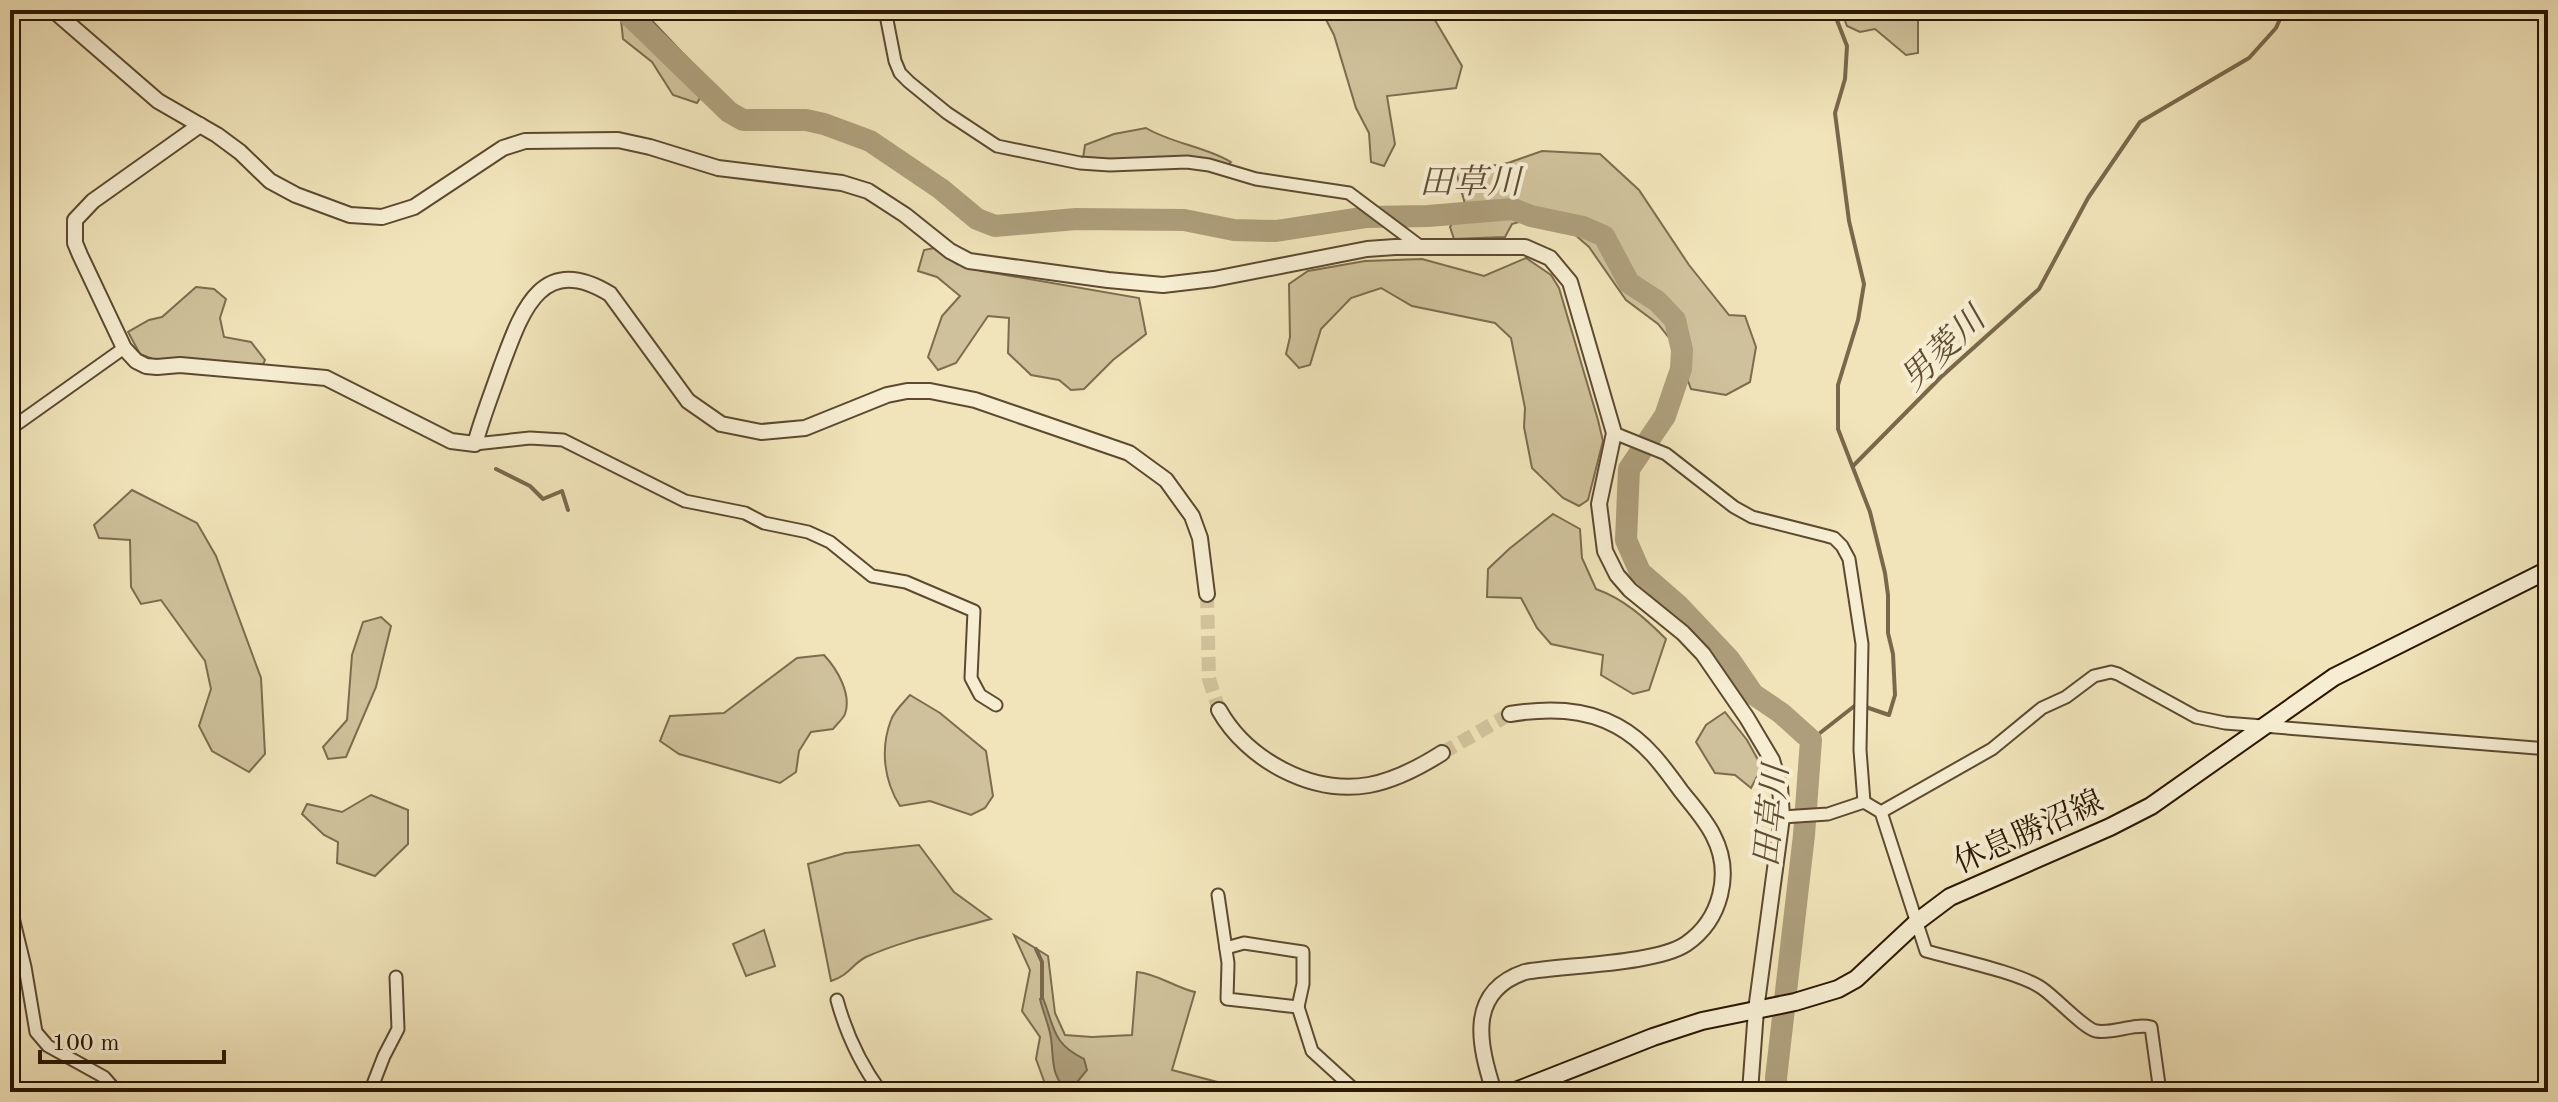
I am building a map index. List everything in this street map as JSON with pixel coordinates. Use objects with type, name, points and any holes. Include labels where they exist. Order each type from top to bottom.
[{"type":"main road","name":"休息勝沼線","points":[[1513,1092],[1702,1021],[1795,1002],[1838,989],[1856,979],[1918,921],[1950,897],[2151,806],[2334,677],[2548,570]]},
{"type":"street","points":[[53,10],[158,101],[240,152],[270,181],[296,195],[350,215],[382,217],[414,207],[503,148],[525,141],[591,139],[618,140],[650,147],[718,168],[842,183],[881,197],[950,251],[969,261],[993,266],[1163,285],[1214,279],[1367,249],[1525,247],[1550,258],[1570,282],[1614,433],[1599,504],[1605,551],[1617,575],[1630,590],[1683,633],[1703,654],[1772,760],[1780,787],[1782,817],[1763,1008],[1750,1092]]},
{"type":"street","points":[[885,10],[900,73],[947,113],[997,146],[1080,163],[1187,162],[1256,179],[1349,193],[1421,247]]},
{"type":"street","points":[[200,125],[93,201],[75,220],[75,243],[124,348],[136,361],[146,366],[180,365],[326,378],[451,441],[475,444],[530,438],[563,440],[685,501],[745,513],[764,523],[808,532],[830,542],[872,576],[906,582],[974,611],[971,678],[980,695],[996,705]]},
{"type":"street","points":[[475,444],[526,305],[548,286],[578,281],[593,283],[610,294],[688,401],[721,424],[761,432],[805,428],[887,395],[930,391],[975,400],[1129,453],[1166,480],[1192,516],[1200,538],[1207,594]]},
{"type":"street","points":[[10,429],[124,348]]},
{"type":"street","points":[[1614,433],[1666,454],[1734,507],[1763,521],[1834,538],[1842,546],[1849,559],[1862,644],[1860,750],[1864,802]]},
{"type":"street","points":[[1881,812],[1992,749],[2042,708],[2066,697],[2094,676],[2111,672],[2128,678],[2196,717],[2225,723],[2548,749]]},
{"type":"street","points":[[1219,710],[1239,739],[1272,764],[1327,784],[1368,785],[1418,768],[1442,753]]},
{"type":"street","points":[[1494,1092],[1485,1060],[1480,1020],[1498,986],[1508,978],[1525,972],[1671,952],[1700,933],[1713,916],[1723,884],[1722,865],[1713,834],[1647,748],[1618,727],[1582,713],[1535,710],[1510,714]]},
{"type":"street","points":[[1782,817],[1828,814],[1864,802],[1881,812],[1926,951],[2039,986],[2066,1005],[2083,1025],[2096,1031],[2143,1025],[2151,1027],[2160,1092]]},
{"type":"street","points":[[1218,895],[1226,948],[1227,999],[1298,1007]]},
{"type":"street","points":[[10,905],[36,1032],[48,1046],[104,1077],[117,1092]]},
{"type":"street","points":[[1226,948],[1244,943],[1303,952],[1303,984],[1298,1007],[1312,1051],[1357,1092]]},
{"type":"street","points":[[370,1092],[398,1029],[396,977]]},
{"type":"street","points":[[837,1000],[850,1037],[869,1076],[881,1092]]},
{"type":"shaded area","points":[[613,10],[642,10],[710,82],[697,103],[673,95],[652,62],[623,39],[621,20]]},
{"type":"shaded area","points":[[1321,10],[1429,10],[1462,66],[1456,88],[1387,96],[1395,144],[1384,166],[1371,162],[1369,133],[1356,108],[1334,35]]},
{"type":"shaded area","points":[[1841,10],[1918,10],[1918,53],[1906,55],[1875,29],[1860,32],[1847,26]]},
{"type":"shaded area","points":[[1146,128],[1231,162],[1227,166],[1083,158],[1085,145],[1114,134]]},
{"type":"shaded area","points":[[1542,151],[1600,154],[1639,190],[1689,265],[1729,315],[1745,316],[1756,347],[1750,382],[1726,395],[1691,389],[1674,344],[1658,324],[1626,300],[1589,247],[1550,213],[1512,224],[1505,237],[1454,239],[1450,227],[1465,204],[1456,172],[1508,163]]},
{"type":"shaded area","points":[[934,248],[957,264],[982,271],[1139,298],[1146,334],[1113,360],[1084,389],[1071,390],[1059,380],[1031,375],[1008,353],[1009,318],[988,316],[956,363],[938,370],[928,357],[942,316],[960,296],[937,277],[918,271],[924,250]]},
{"type":"shaded area","points":[[1526,258],[1551,275],[1559,288],[1603,441],[1588,500],[1579,506],[1563,498],[1532,468],[1524,427],[1525,408],[1511,338],[1495,323],[1412,306],[1381,288],[1351,298],[1321,329],[1310,365],[1299,368],[1286,354],[1290,337],[1289,284],[1308,271],[1365,261],[1422,259],[1484,276]]},
{"type":"shaded area","points":[[196,287],[214,289],[226,299],[220,318],[224,337],[251,342],[265,360],[262,367],[181,358],[158,361],[140,354],[128,332],[149,320],[162,317]]},
{"type":"shaded area","points":[[132,490],[197,523],[216,556],[261,678],[265,754],[249,772],[212,751],[199,726],[211,689],[205,661],[161,600],[141,604],[131,587],[130,540],[99,538],[94,525]]},
{"type":"shaded area","points":[[1553,514],[1580,529],[1582,558],[1596,589],[1634,610],[1666,639],[1649,690],[1633,694],[1601,675],[1603,655],[1551,644],[1537,628],[1521,598],[1487,597],[1488,569]]},
{"type":"shaded area","points":[[381,617],[391,626],[376,687],[346,757],[328,759],[323,747],[347,720],[352,655],[363,622]]},
{"type":"shaded area","points":[[824,655],[834,667],[845,690],[845,714],[833,729],[811,732],[799,751],[796,772],[780,783],[679,754],[660,741],[670,716],[724,713],[797,658]]},
{"type":"shaded area","points":[[910,695],[940,713],[986,751],[993,796],[985,808],[971,815],[930,801],[900,806],[890,786],[885,753],[892,717]]},
{"type":"shaded area","points":[[1725,712],[1747,740],[1762,767],[1751,788],[1735,775],[1715,773],[1696,742],[1706,725]]},
{"type":"shaded area","points":[[371,795],[408,810],[408,844],[375,876],[337,863],[338,842],[324,835],[302,814],[307,804],[342,812]]},
{"type":"shaded area","points":[[919,845],[954,892],[991,919],[881,951],[861,960],[843,976],[831,981],[808,864],[845,853]]},
{"type":"shaded area","points":[[764,930],[775,966],[746,976],[733,944]]},
{"type":"shaded area","points":[[1014,935],[1048,956],[1055,1013],[1065,1035],[1132,1035],[1137,972],[1195,992],[1172,1070],[1244,1089],[1243,1092],[1048,1092],[1036,1059],[1040,1037],[1022,1011],[1030,970]]},
{"type":"shaded area","points":[[1043,998],[1060,1041],[1084,1059],[1087,1070],[1069,1092],[1056,1074],[1050,1033],[1040,999]]},
{"type":"waterway","name":"田草川","points":[[624,10],[729,112],[743,120],[806,120],[870,141],[941,189],[977,219],[995,226],[1076,219],[1184,220],[1234,230],[1276,231],[1367,217],[1513,209],[1583,227],[1604,236],[1629,283],[1657,301],[1675,320],[1682,350],[1681,369],[1665,416],[1629,469],[1626,540],[1640,572],[1678,605],[1729,659],[1753,694],[1781,713],[1811,740],[1777,1092]]},
{"type":"waterway","points":[[1811,740],[1857,704],[1889,715],[1895,695],[1885,573],[1870,512],[1838,429],[1838,385],[1858,320],[1864,284],[1849,221],[1835,113],[1845,79],[1847,46],[1833,10]]},
{"type":"waterway","name":"男菱川","points":[[1854,465],[1941,377],[2039,289],[2088,198],[2140,122],[2249,58],[2276,28],[2284,10]]},
{"type":"waterway","points":[[496,469],[530,486],[543,499],[562,491],[568,510]]},
{"type":"waterway","points":[[1036,949],[1042,962],[1042,998]]},
{"type":"tunnel","points":[[1207,594],[1209,679],[1219,710]]},
{"type":"tunnel","points":[[1442,753],[1510,714]]}]
